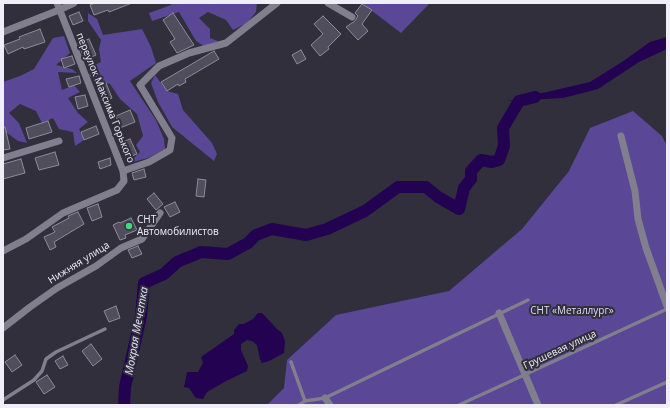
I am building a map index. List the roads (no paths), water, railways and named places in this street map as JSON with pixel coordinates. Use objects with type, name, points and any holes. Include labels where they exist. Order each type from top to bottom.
[{"type":"street","name":"переулок Максима Горького","points":[[3,251],[26,239],[63,214],[117,190],[124,181],[123,171],[57,3]]},
{"type":"street","points":[[3,32],[74,3]]},
{"type":"street","points":[[123,171],[149,162],[170,150],[172,138],[140,85],[159,66],[189,53],[226,43],[277,3]]},
{"type":"street","points":[[328,3],[352,17]]},
{"type":"street","points":[[621,136],[635,191],[638,219],[646,248],[667,306]]},
{"type":"street","points":[[3,158],[59,141]]},
{"type":"street","name":"Нижняя улица","points":[[3,328],[57,288],[96,266],[121,248],[142,239],[160,213]]},
{"type":"street","points":[[499,313],[538,405]]},
{"type":"street","points":[[325,398],[330,405]]},
{"type":"lane","points":[[299,405],[305,401],[325,398],[528,300]]},
{"type":"lane","name":"Грушевая улица","points":[[459,405],[667,309]]},
{"type":"lane","points":[[3,400],[34,380],[42,371],[46,359],[56,352],[105,328]]},
{"type":"lane","points":[[291,362],[305,401]]},
{"type":"lane","points":[[616,405],[667,382]]},
{"type":"waterway","name":"Мокрая Мечетка","points":[[124,405],[125,387],[141,316],[144,283],[164,274],[177,262],[201,252],[228,254],[248,243],[256,235],[272,229],[306,235],[327,229],[365,211],[398,187],[426,187],[438,197],[459,209],[464,188],[471,179],[471,171],[481,160],[492,162],[499,160],[504,146],[503,128],[519,101],[535,97]]},
{"type":"place","name":"СНТ Автомобилистов","points":[[129,226]]},
{"type":"park label","name":"СНТ «Металлург»","points":[[572,311]]}]
